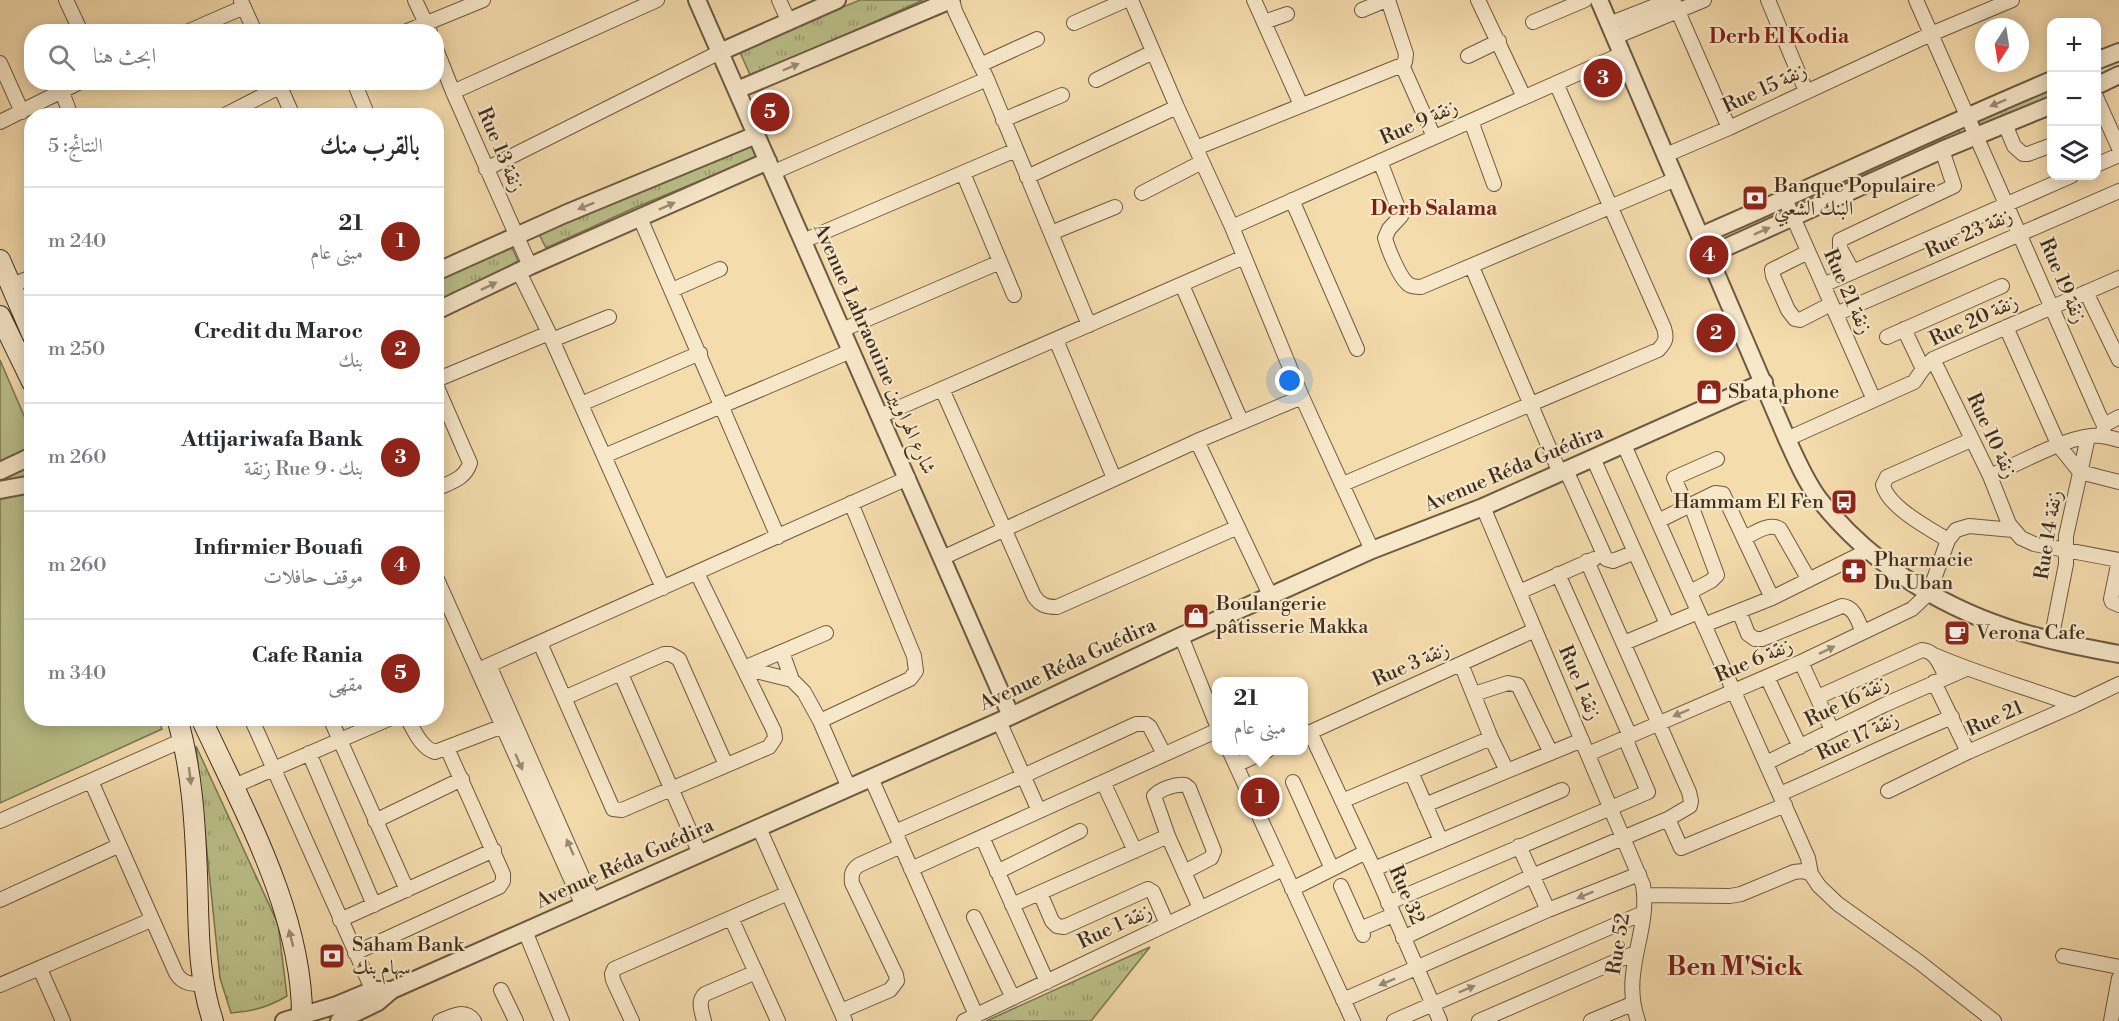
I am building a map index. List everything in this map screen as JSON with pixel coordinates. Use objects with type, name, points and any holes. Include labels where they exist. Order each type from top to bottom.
[{"type":"main road","points":[[0,261],[24,314]]},
{"type":"main road","points":[[0,316],[24,366]]},
{"type":"main road","points":[[179,726],[193,800],[199,938],[213,1021]]},
{"type":"main road","points":[[205,726],[261,849],[282,903],[302,995],[296,1019]]},
{"type":"street","points":[[66,0],[77,24]]},
{"type":"street","points":[[415,0],[426,24]]},
{"type":"street","points":[[436,24],[483,0]]},
{"type":"street","points":[[453,92],[657,0]]},
{"type":"street","name":"Avenue Lahraouine شارع الهراويين","points":[[697,0],[908,478],[1005,718]]},
{"type":"street","points":[[779,0],[789,22]]},
{"type":"street","points":[[486,169],[720,52],[837,0]]},
{"type":"street","points":[[1074,23],[1126,0]]},
{"type":"street","points":[[1131,0],[1232,227],[1302,397],[1372,550]]},
{"type":"street","points":[[1254,0],[1301,105]]},
{"type":"street","points":[[1196,148],[1402,65],[1406,54],[1387,0],[1362,10]]},
{"type":"street","points":[[1478,0],[1524,97]]},
{"type":"street","points":[[1533,22],[1586,0]]},
{"type":"street","points":[[1599,0],[1787,439],[1819,499],[1869,550],[1903,576],[1945,603],[1996,624],[2051,640],[2119,654]]},
{"type":"street","points":[[1768,0],[1806,91]]},
{"type":"street","points":[[1916,0],[1976,136]]},
{"type":"street","name":"Rue 15 زنقة","points":[[1665,155],[1730,128],[1931,34],[2012,0]]},
{"type":"street","points":[[1612,31],[1674,4],[1698,1]]},
{"type":"street","points":[[202,24],[242,3],[251,24]]},
{"type":"street","points":[[737,90],[948,3],[987,79],[1089,325]]},
{"type":"street","points":[[1674,4],[1730,128]]},
{"type":"street","points":[[1264,22],[1287,14]]},
{"type":"street","points":[[980,65],[1038,39]]},
{"type":"street","points":[[1467,56],[1499,41]]},
{"type":"street","points":[[1096,80],[1153,52]]},
{"type":"street","points":[[2101,59],[2119,52]]},
{"type":"street","name":"Rue 9 زنقة","points":[[1232,227],[1622,54]]},
{"type":"street","points":[[0,63],[22,112],[0,122]]},
{"type":"street","points":[[1402,65],[1434,137]]},
{"type":"street","name":"Rue 13 زنقة","points":[[444,69],[516,236],[524,269],[551,337],[663,588]]},
{"type":"street","points":[[2101,84],[2119,75]]},
{"type":"street","points":[[444,307],[640,218],[987,79]]},
{"type":"street","points":[[1700,236],[2047,82]]},
{"type":"street","points":[[1343,484],[1658,350],[1665,343],[1667,336],[1664,328],[1556,83]]},
{"type":"street","points":[[30,108],[66,90]]},
{"type":"street","points":[[238,108],[271,90]]},
{"type":"street","points":[[284,90],[290,108]]},
{"type":"street","points":[[357,90],[365,108]]},
{"type":"street","points":[[62,92],[69,108]]},
{"type":"street","points":[[1003,120],[1062,94]]},
{"type":"street","points":[[2101,106],[2119,148]]},
{"type":"street","points":[[1027,177],[1177,107]]},
{"type":"street","points":[[1709,255],[1942,150],[2047,107]]},
{"type":"street","points":[[1471,121],[1494,184]]},
{"type":"street","points":[[2005,124],[2014,146],[2023,154],[2047,147]]},
{"type":"street","points":[[444,268],[756,135]]},
{"type":"street","name":"Rue 19 زنقة","points":[[1976,136],[2097,409],[2103,431]]},
{"type":"street","points":[[803,241],[1016,150]]},
{"type":"street","points":[[1853,272],[1840,248],[1840,240],[1954,186],[1942,150]]},
{"type":"street","points":[[2101,163],[2119,155]]},
{"type":"street","points":[[1380,161],[1401,211],[1401,216],[1389,228],[1385,238],[1407,284],[1414,287],[1421,287],[1472,267],[1676,179]]},
{"type":"street","points":[[1142,193],[1202,162]]},
{"type":"street","points":[[963,173],[1014,295]]},
{"type":"street","points":[[1822,285],[2062,180]]},
{"type":"street","name":"Rue 23 زنقة","points":[[1808,252],[1772,270],[1790,315],[1800,320],[1834,309],[2119,191]]},
{"type":"street","name":"Rue 21 زنقة","points":[[1785,199],[1874,400]]},
{"type":"street","points":[[1292,200],[1357,349]]},
{"type":"street","points":[[1051,233],[1116,207]]},
{"type":"street","points":[[640,218],[778,537]]},
{"type":"street","points":[[880,416],[1244,257]]},
{"type":"street","points":[[842,330],[1000,262]]},
{"type":"street","points":[[1472,267],[1530,404],[1603,555],[1610,561],[1635,552]]},
{"type":"street","points":[[672,290],[720,269]]},
{"type":"street","name":"Rue 20 زنقة","points":[[1787,439],[1914,382],[1933,359],[2119,278]]},
{"type":"street","points":[[12,285],[24,280]]},
{"type":"street","points":[[1182,285],[1241,422]]},
{"type":"street","points":[[1887,337],[2002,286]]},
{"type":"street","points":[[2086,292],[2119,360]]},
{"type":"street","points":[[444,379],[609,317]]},
{"type":"street","points":[[2006,327],[2059,446],[2080,472],[2119,482]]},
{"type":"street","points":[[1904,329],[1923,369]]},
{"type":"street","points":[[1056,340],[1114,478]]},
{"type":"street","points":[[604,456],[851,351]]},
{"type":"street","points":[[581,404],[700,353]]},
{"type":"street","name":"Rue 10 زنقة","points":[[1933,359],[1990,476],[2013,530]]},
{"type":"street","name":"Avenue Réda Guédira","points":[[296,1019],[392,990],[1005,718],[1372,550],[1483,507],[1764,382]]},
{"type":"street","points":[[942,390],[1034,596],[1046,607],[1057,607],[1238,527]]},
{"type":"street","points":[[942,558],[1114,478],[1302,397]]},
{"type":"street","points":[[444,401],[470,462],[463,477],[444,485]]},
{"type":"street","points":[[1990,476],[2059,446],[2103,431],[2119,417]]},
{"type":"street","points":[[2103,431],[2119,440]]},
{"type":"street","name":"Rue 14 زنقة","points":[[2051,640],[2066,564],[2066,536],[2088,436]]},
{"type":"street","points":[[1948,540],[1930,530],[1894,502],[1883,485],[1887,477],[1971,440]]},
{"type":"street","points":[[1197,441],[1271,597]]},
{"type":"street","points":[[1624,445],[1783,800],[1808,858],[1811,874],[1824,891],[1851,915],[1919,962],[1994,1021]]},
{"type":"street","points":[[1593,458],[1667,624]]},
{"type":"street","points":[[1690,592],[1711,582],[1717,575],[1689,506],[1674,478],[1717,459]]},
{"type":"street","points":[[0,471],[24,460]]},
{"type":"street","points":[[484,668],[908,478]]},
{"type":"street","points":[[0,490],[24,486]]},
{"type":"street","points":[[1658,521],[1720,492],[1726,498],[1772,598]]},
{"type":"street","points":[[820,721],[910,679],[916,671],[914,656],[851,504]]},
{"type":"street","name":"Rue 1 زنقة","points":[[1483,507],[1639,874]]},
{"type":"street","points":[[1744,538],[1770,526],[1775,526],[1780,530],[1809,580]]},
{"type":"street","points":[[1929,593],[1948,540],[1956,530],[1969,526],[2013,530],[2024,540],[2034,544],[2119,560],[2111,599],[2119,605]]},
{"type":"street","points":[[1704,625],[1772,598],[1869,550]]},
{"type":"street","points":[[1519,592],[1603,555]]},
{"type":"street","points":[[1403,938],[1532,876],[1668,819],[1690,806],[1691,801],[1659,722],[1587,561]]},
{"type":"street","points":[[540,643],[613,809],[622,810],[769,747],[775,738],[774,731],[697,573]]},
{"type":"street","points":[[1341,886],[1361,932],[1391,909],[1519,846],[1648,792],[1558,574]]},
{"type":"street","name":"Rue 6 زنقة","points":[[1588,753],[1801,662],[1912,609],[1929,593]]},
{"type":"street","points":[[444,597],[484,668],[588,903]]},
{"type":"street","points":[[1739,611],[1748,634],[1755,639],[1762,639],[1842,606],[1848,606],[1853,610],[1863,632]]},
{"type":"street","points":[[1624,643],[1698,612]]},
{"type":"street","name":"Rue 3 زنقة","points":[[1308,733],[1535,630]]},
{"type":"street","points":[[744,668],[826,633]]},
{"type":"street","points":[[1181,636],[1212,713]]},
{"type":"street","points":[[1818,698],[1922,650],[1930,651],[1966,669],[2075,705]]},
{"type":"street","points":[[782,652],[792,681]]},
{"type":"street","points":[[564,699],[664,654],[670,654],[679,658],[726,765]]},
{"type":"street","points":[[1934,655],[1952,717],[1968,752]]},
{"type":"street","points":[[1801,662],[1832,730]]},
{"type":"street","points":[[1461,664],[1507,771]]},
{"type":"street","points":[[484,668],[502,726],[588,903]]},
{"type":"street","points":[[744,668],[792,681],[804,692],[820,721],[849,788]]},
{"type":"street","name":"Rue 16 زنقة","points":[[1766,763],[1966,669]]},
{"type":"street","points":[[621,674],[700,854]]},
{"type":"street","points":[[1767,677],[1800,747]]},
{"type":"street","points":[[1474,694],[1508,683],[1518,685],[1551,753]]},
{"type":"street","name":"Rue 21","points":[[1888,791],[2119,684]]},
{"type":"street","name":"Rue 17 زنقة","points":[[1668,819],[1681,848],[1783,800],[1903,737],[1952,717]]},
{"type":"street","points":[[1005,718],[1023,776],[1039,811]]},
{"type":"street","points":[[895,832],[1141,723],[1150,728],[1164,754]]},
{"type":"street","points":[[255,726],[375,996]]},
{"type":"street","points":[[333,726],[407,890]]},
{"type":"street","points":[[232,787],[372,726]]},
{"type":"street","points":[[412,726],[428,750],[435,752],[502,726]]},
{"type":"street","points":[[911,869],[1212,733]]},
{"type":"street","name":"Rue 32","points":[[1308,735],[1374,869],[1440,1021]]},
{"type":"street","points":[[1342,801],[1491,738]]},
{"type":"street","points":[[0,821],[183,740]]},
{"type":"street","points":[[1425,805],[1582,740]]},
{"type":"street","points":[[354,953],[499,887],[503,881],[503,874],[494,850],[447,748]]},
{"type":"street","points":[[309,753],[374,905]]},
{"type":"street","points":[[1231,755],[1353,1021]]},
{"type":"street","points":[[1236,765],[1257,755]]},
{"type":"street","points":[[1411,772],[1441,841]]},
{"type":"street","points":[[871,778],[911,869],[970,1018]]},
{"type":"street","points":[[375,821],[462,779]]},
{"type":"street","points":[[91,781],[118,846],[180,980],[186,983],[205,984]]},
{"type":"street","points":[[1103,782],[1135,851]]},
{"type":"street","points":[[1293,782],[1332,869]]},
{"type":"street","points":[[1184,872],[1211,858],[1214,851],[1190,788],[1185,785],[1175,785],[1154,796],[1168,836],[1200,909]]},
{"type":"street","points":[[1374,869],[1562,790]]},
{"type":"street","points":[[759,828],[843,1016],[890,990],[897,981],[852,883],[851,875],[860,865],[901,846]]},
{"type":"street","points":[[997,872],[1080,831]]},
{"type":"street","points":[[1012,905],[1168,836]]},
{"type":"street","points":[[981,837],[1047,982]]},
{"type":"street","points":[[0,900],[118,846]]},
{"type":"street","points":[[1519,846],[1548,910]]},
{"type":"street","points":[[340,920],[494,850]]},
{"type":"street","points":[[1292,889],[1366,852]]},
{"type":"street","name":"Rue 1 زنقة","points":[[970,1018],[1283,869]]},
{"type":"street","points":[[1645,895],[1730,896],[1741,894],[1794,872],[1803,871],[1811,874]]},
{"type":"street","points":[[1344,1000],[1548,910],[1639,874]]},
{"type":"street","name":"Rue 52","points":[[1638,1021],[1632,1004],[1635,953],[1645,895],[1639,874]]},
{"type":"street","points":[[1040,893],[1052,921],[1057,926],[1064,927],[1148,889],[1153,892],[1167,924]]},
{"type":"street","points":[[632,1021],[613,980],[615,969],[788,893]]},
{"type":"street","points":[[1394,1021],[1643,913]]},
{"type":"street","points":[[974,917],[1013,998]]},
{"type":"street","points":[[731,918],[778,1021]]},
{"type":"street","points":[[0,986],[152,920]]},
{"type":"street","points":[[525,931],[562,1021]]},
{"type":"street","points":[[1479,1021],[1635,953]]},
{"type":"street","points":[[2063,956],[2119,967]]},
{"type":"street","points":[[40,969],[63,1021]]},
{"type":"street","points":[[704,1021],[700,1002],[705,994],[756,972]]},
{"type":"street","points":[[2111,1021],[2119,978]]},
{"type":"street","points":[[501,990],[516,1021]]},
{"type":"street","name":"Avenue Réda Guédira","points":[[341,1021],[375,996]]},
{"type":"street","points":[[1597,1020],[1632,1004]]},
{"type":"street","points":[[440,1021],[462,1013],[468,1014],[474,1021]]},
{"type":"green space","points":[[860,0],[923,0],[751,77],[739,50]]},
{"type":"green space","points":[[2047,88],[2047,103],[1982,127],[1979,125],[1980,118]]},
{"type":"green space","points":[[1956,128],[1962,135],[1795,209],[1792,201]]},
{"type":"green space","points":[[754,142],[760,156],[634,208],[546,248],[539,234]]},
{"type":"green space","points":[[512,247],[518,261],[444,303],[444,273]]},
{"type":"green space","points":[[0,360],[24,416],[24,726],[161,726],[162,729],[0,803]]},
{"type":"green space","points":[[196,746],[278,924],[287,996],[253,1010],[231,1013],[220,978]]},
{"type":"green space","points":[[1150,947],[1091,1021],[986,1021]]},
{"type":"place","name":"Attijariwafa Bank","points":[[1603,78]]},
{"type":"place","name":"Cafe Rania","points":[[770,112]]},
{"type":"place","name":"Banque Populaire البنك الشعبي","points":[[1755,198]]},
{"type":"place","name":"Infirmier Bouafi","points":[[1709,255]]},
{"type":"place","name":"Credit du Maroc","points":[[1716,333]]},
{"type":"place","name":"Sbata phone","points":[[1709,392]]},
{"type":"place","name":"Hammam El Fen","points":[[1844,502]]},
{"type":"place","name":"Pharmacie Du Uban","points":[[1854,571]]},
{"type":"place","name":"Boulangerie pâtisserie Makka","points":[[1196,616]]},
{"type":"place","name":"Verona Cafe","points":[[1957,633]]},
{"type":"place","name":"21","points":[[1260,797]]},
{"type":"place","name":"Saham Bank سهام بنك","points":[[332,956]]},
{"type":"district","name":"Derb El Kodia","points":[[1779,37]]},
{"type":"district","name":"Derb Salama","points":[[1434,209]]},
{"type":"district","name":"Ben M'Sick","points":[[1735,967]]}]
